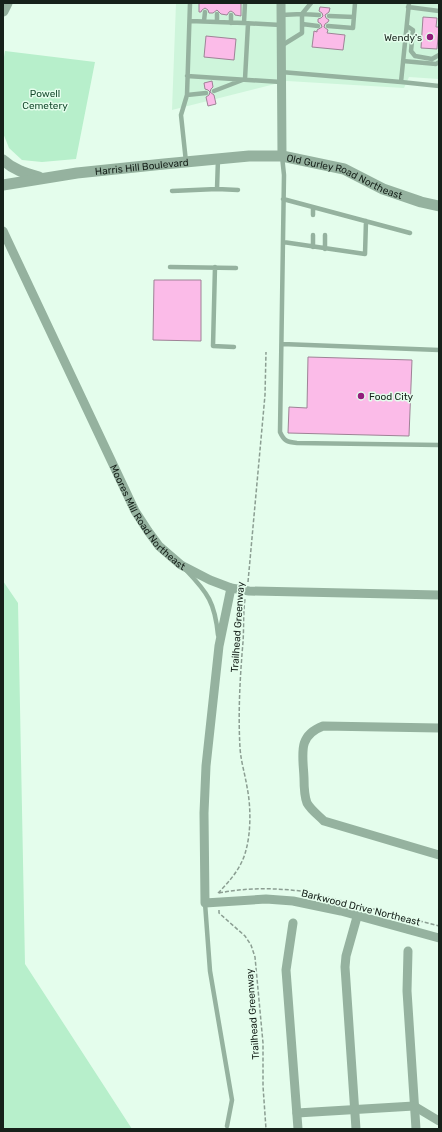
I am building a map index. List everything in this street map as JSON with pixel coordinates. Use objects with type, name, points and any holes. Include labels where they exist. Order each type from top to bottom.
[{"type":"street","points":[[3,11],[7,3]]},
{"type":"street","name":"Old Gurley Road Northeast","points":[[281,3],[282,156],[344,169],[384,188],[421,202],[439,206]]},
{"type":"street","name":"Harris Hill Boulevard","points":[[3,185],[44,178],[218,158],[282,156]]},
{"type":"street","points":[[3,160],[11,168],[22,173],[44,178]]},
{"type":"street","name":"Moores Mill Road Northeast","points":[[3,231],[135,511],[148,532],[160,546],[181,565],[210,580],[230,588],[260,592],[439,595]]},
{"type":"street","points":[[205,903],[204,813],[206,766],[219,646],[230,588]]},
{"type":"street","points":[[439,728],[323,726],[313,730],[306,739],[302,750],[307,803],[324,821],[439,855]]},
{"type":"street","name":"Barkwood Drive Northeast","points":[[205,903],[266,900],[293,901],[341,911],[357,917],[439,938]]},
{"type":"street","points":[[356,1129],[345,967],[346,956],[357,917]]},
{"type":"street","points":[[293,923],[286,970],[298,1129]]},
{"type":"street","points":[[408,951],[407,991],[416,1129]]},
{"type":"street","points":[[297,1113],[414,1106],[439,1121]]},
{"type":"lane","points":[[186,162],[181,115],[187,95],[190,3]]},
{"type":"lane","points":[[245,3],[245,79]]},
{"type":"lane","points":[[281,46],[302,33],[302,14],[310,3]]},
{"type":"lane","points":[[328,26],[353,28],[355,3]]},
{"type":"lane","points":[[401,82],[409,5],[439,11]]},
{"type":"lane","points":[[204,21],[205,12]]},
{"type":"lane","points":[[217,14],[217,22]]},
{"type":"lane","points":[[231,15],[231,23]]},
{"type":"lane","points":[[281,15],[319,15]]},
{"type":"lane","points":[[329,16],[354,17]]},
{"type":"lane","points":[[190,21],[281,24]]},
{"type":"lane","points":[[302,24],[318,26]]},
{"type":"lane","points":[[407,26],[413,30],[411,50],[415,56],[432,58],[439,55]]},
{"type":"lane","points":[[403,61],[436,64],[439,62]]},
{"type":"lane","points":[[187,76],[245,79],[281,77],[401,82],[439,86]]},
{"type":"lane","points":[[214,91],[245,79]]},
{"type":"lane","points":[[187,95],[206,92]]},
{"type":"lane","points":[[282,156],[284,176],[280,432],[283,438],[288,442],[439,446]]},
{"type":"lane","points":[[217,189],[218,158]]},
{"type":"lane","points":[[172,191],[217,189],[238,190]]},
{"type":"lane","points":[[283,199],[313,207],[325,213],[366,221],[410,233]]},
{"type":"lane","points":[[313,207],[313,215]]},
{"type":"lane","points":[[283,242],[365,254],[366,221]]},
{"type":"lane","points":[[313,235],[313,247]]},
{"type":"lane","points":[[325,235],[325,249]]},
{"type":"lane","points":[[170,267],[236,268]]},
{"type":"lane","points":[[215,268],[213,346],[234,347]]},
{"type":"lane","points":[[282,344],[439,350]]},
{"type":"lane","points":[[181,565],[202,587],[214,608],[217,619],[219,646]]},
{"type":"lane","points":[[205,903],[210,971],[232,1100],[228,1126]]},
{"type":"path","name":"Trailhead Greenway","points":[[218,893],[230,881],[240,867],[246,851],[250,827],[248,788],[242,768],[239,721],[243,621],[265,395],[266,352]]},
{"type":"path","name":"Trailhead Greenway","points":[[219,913],[245,936],[251,945],[255,957],[263,1043],[263,1086],[266,1129]]},
{"type":"shaded area","points":[[176,3],[439,3],[439,79],[409,77],[404,88],[287,81],[172,110]]},
{"type":"green space","name":"Powell Cemetery","points":[[5,51],[95,62],[76,159],[42,162],[22,160],[9,148],[3,133],[3,63]]},
{"type":"green space","points":[[3,581],[18,603],[25,964],[132,1129],[3,1129]]},
{"type":"building","points":[[199,3],[241,3],[241,16],[235,15],[231,11],[227,15],[221,14],[217,10],[213,13],[209,13],[205,8],[199,12]]},
{"type":"building","points":[[320,7],[330,8],[329,12],[325,15],[329,20],[324,27],[328,30],[327,33],[345,35],[343,50],[312,47],[314,31],[317,32],[317,30],[322,27],[318,22],[318,19],[323,16],[319,11]]},
{"type":"building","name":"Wendy's","points":[[423,17],[437,18],[436,27],[439,27],[437,49],[421,48]]},
{"type":"building","points":[[206,36],[236,39],[234,60],[204,57]]},
{"type":"building","points":[[212,81],[213,87],[210,92],[205,89],[204,83]]},
{"type":"building","points":[[210,92],[214,95],[216,104],[208,106],[206,97]]},
{"type":"building","points":[[154,280],[201,280],[201,341],[153,340]]},
{"type":"building","points":[[308,357],[412,360],[409,436],[288,433],[289,407],[307,408]]},
{"type":"place","name":"Wendy's","points":[[430,37]]},
{"type":"place","name":"Food City","points":[[361,396]]}]
